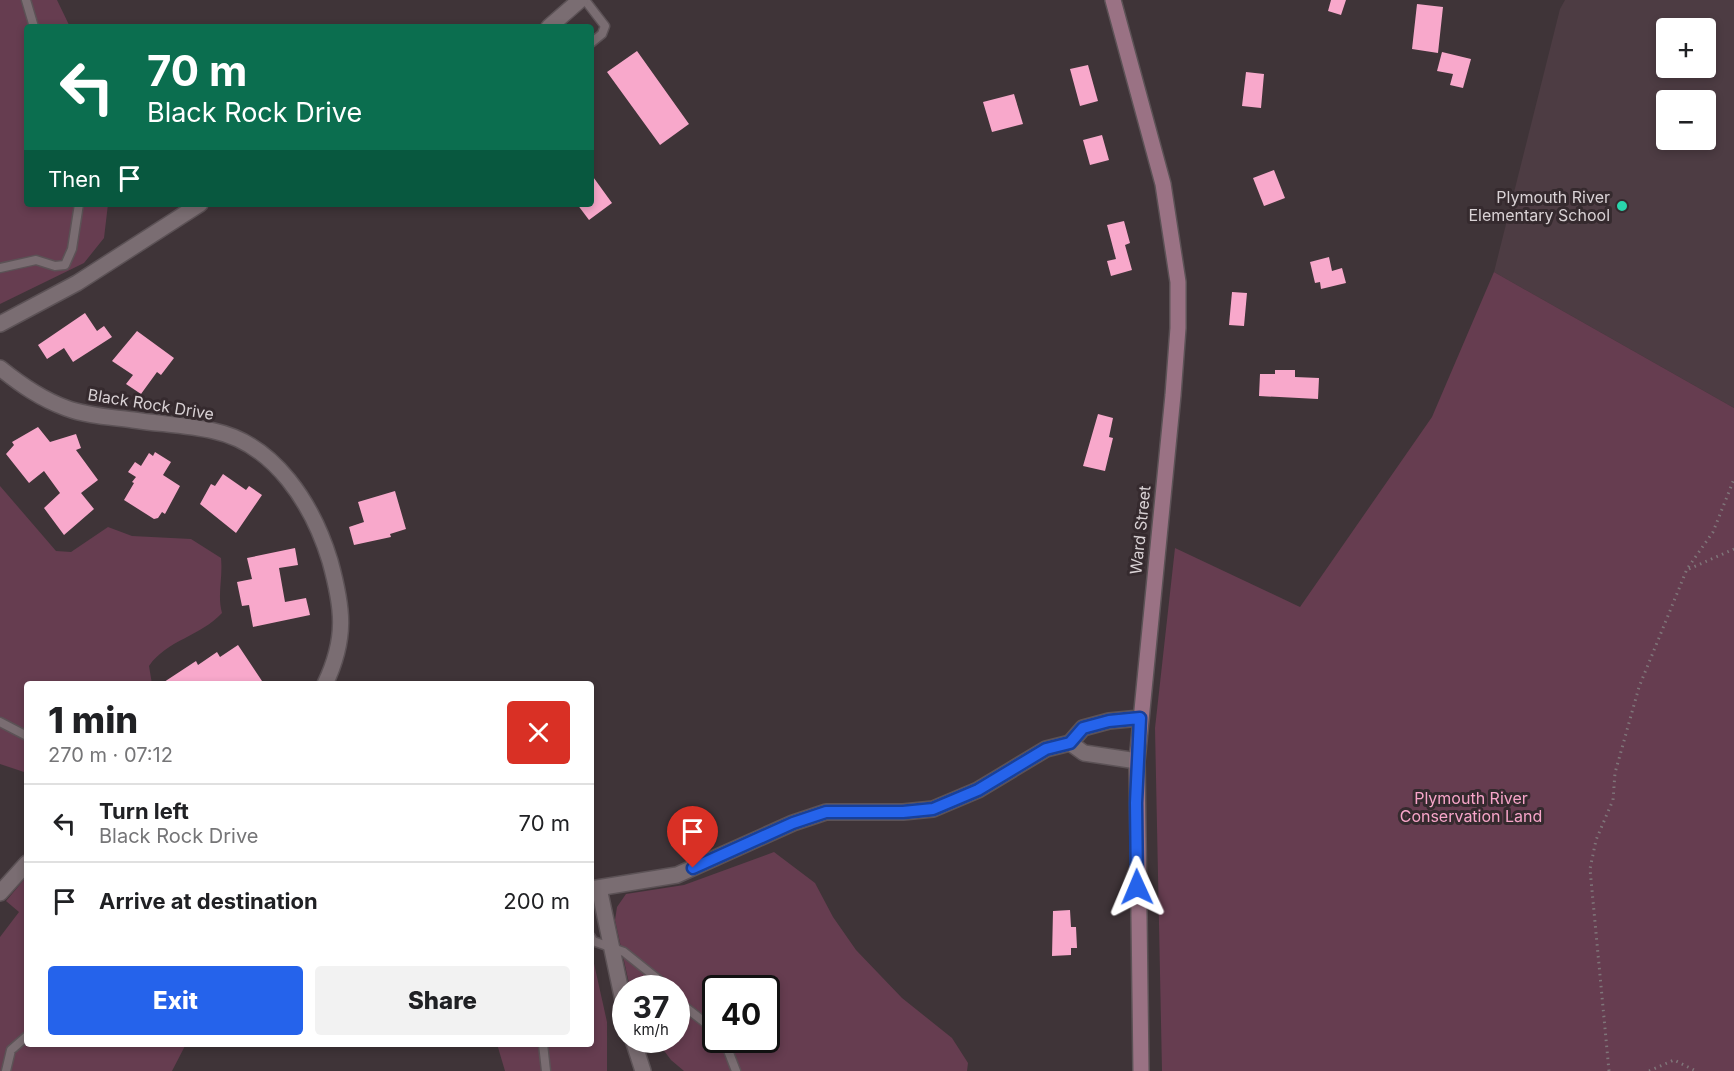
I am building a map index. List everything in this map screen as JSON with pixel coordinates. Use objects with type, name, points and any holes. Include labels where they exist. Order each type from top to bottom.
[{"type":"street","points":[[552,24],[580,0]]},
{"type":"street","name":"Ward Street","points":[[1113,0],[1164,184],[1178,282],[1178,328],[1173,395],[1137,761],[1141,1071]]},
{"type":"street","points":[[0,324],[77,283],[195,207]]},
{"type":"street","name":"Black Rock Drive","points":[[0,369],[22,386],[68,409],[214,431],[238,439],[273,463],[293,484],[307,506],[325,544],[339,594],[343,621],[339,645],[326,681]]},
{"type":"street","points":[[616,975],[595,889],[678,875],[793,823],[826,812],[903,812],[933,809],[978,790],[1046,749],[1070,743],[1083,728],[1109,721],[1140,718]]},
{"type":"street","points":[[1070,743],[1084,753],[1137,761]]},
{"type":"street","points":[[0,893],[24,866]]},
{"type":"street","points":[[637,1053],[643,1071]]},
{"type":"lane","points":[[26,0],[33,24]]},
{"type":"lane","points":[[585,0],[605,26],[602,34],[594,41]]},
{"type":"lane","points":[[0,268],[36,260],[55,266],[65,265],[72,249],[79,207]]},
{"type":"lane","points":[[0,722],[24,734]]},
{"type":"lane","points":[[594,941],[624,952],[653,975]]},
{"type":"lane","points":[[690,1011],[702,1020]]},
{"type":"lane","points":[[6,1071],[11,1050],[24,1039]]},
{"type":"lane","points":[[543,1047],[546,1071]]},
{"type":"lane","points":[[731,1053],[736,1071]]},
{"type":"path","points":[[1609,1071],[1590,869],[1596,840],[1613,800],[1615,773],[1639,687],[1687,569],[1713,532],[1733,483]]},
{"type":"path","points":[[1687,569],[1734,549]]},
{"type":"path","points":[[1649,1071],[1674,1060],[1696,1071]]},
{"type":"shaded area","name":"Plymouth River Elementary School","points":[[1565,0],[1734,0],[1734,408],[1494,272],[1560,9]]},
{"type":"green space","points":[[0,0],[57,0],[69,24],[24,24],[24,207],[108,207],[104,238],[84,263],[0,304]]},
{"type":"green space","name":"Plymouth River Conservation Land","points":[[1494,272],[1734,408],[1734,1071],[1162,1071],[1155,728],[1175,548],[1300,607],[1432,417]]},
{"type":"green space","points":[[0,486],[56,551],[71,552],[108,527],[132,536],[191,539],[221,558],[222,613],[214,621],[156,657],[149,666],[152,681],[24,681],[24,772],[0,764]]},
{"type":"green space","points":[[774,852],[815,883],[833,917],[856,950],[902,998],[952,1038],[968,1063],[967,1071],[684,1071],[666,1053],[690,1053],[690,975],[627,975],[615,920],[617,907],[626,894],[684,885]]},
{"type":"green space","points":[[24,880],[24,1047],[184,1047],[172,1071],[0,1071],[0,937],[19,912],[6,901]]},
{"type":"green space","points":[[594,964],[607,1022],[607,1071],[505,1071],[498,1047],[594,1047]]},
{"type":"building","points":[[1331,0],[1346,0],[1341,15],[1328,11]]},
{"type":"building","points":[[1417,4],[1443,7],[1438,53],[1412,49]]},
{"type":"building","points":[[637,51],[689,124],[660,145],[607,72]]},
{"type":"building","points":[[1442,52],[1471,59],[1463,88],[1450,85],[1453,74],[1437,71]]},
{"type":"building","points":[[1088,65],[1098,101],[1080,106],[1070,69]]},
{"type":"building","points":[[1246,72],[1264,74],[1261,108],[1242,106]]},
{"type":"building","points":[[1014,94],[1023,124],[992,132],[983,102]]},
{"type":"building","points":[[1102,135],[1109,160],[1090,165],[1083,140]]},
{"type":"building","points":[[1274,170],[1285,198],[1264,206],[1253,178]]},
{"type":"building","points":[[594,178],[612,203],[589,220],[579,207],[594,207]]},
{"type":"building","points":[[1124,221],[1130,243],[1125,245],[1132,270],[1111,276],[1107,261],[1116,259],[1107,225]]},
{"type":"building","points":[[1329,257],[1332,271],[1342,268],[1346,283],[1321,289],[1320,282],[1315,283],[1310,262]]},
{"type":"building","points":[[1232,292],[1247,293],[1244,326],[1229,325]]},
{"type":"building","points":[[85,313],[97,331],[104,326],[112,337],[73,362],[64,348],[47,359],[38,345]]},
{"type":"building","points":[[137,331],[174,358],[161,375],[157,372],[141,394],[126,384],[133,375],[112,361]]},
{"type":"building","points":[[1275,370],[1295,370],[1295,377],[1319,378],[1318,399],[1259,396],[1260,374],[1275,374]]},
{"type":"building","points":[[1098,414],[1113,418],[1109,437],[1113,438],[1105,471],[1083,466]]},
{"type":"building","points":[[38,427],[50,442],[76,434],[81,448],[76,450],[98,480],[81,493],[94,509],[64,535],[44,508],[60,493],[44,471],[29,483],[6,454],[14,445],[12,442]]},
{"type":"building","points":[[155,452],[171,462],[163,475],[180,486],[165,514],[162,512],[158,518],[154,519],[124,500],[136,477],[128,472],[135,462],[141,466],[149,453],[153,456]]},
{"type":"building","points":[[223,474],[246,490],[249,486],[262,495],[236,533],[200,504],[211,484],[215,486]]},
{"type":"building","points":[[395,491],[406,529],[390,534],[391,537],[354,545],[349,527],[364,522],[358,502]]},
{"type":"building","points":[[295,548],[298,565],[279,568],[285,602],[306,598],[310,615],[253,627],[249,605],[242,606],[237,582],[252,579],[247,558]]},
{"type":"building","points":[[238,645],[262,681],[166,681],[196,661],[198,665],[217,652],[220,657]]},
{"type":"building","points":[[1070,910],[1071,927],[1076,927],[1077,948],[1071,948],[1071,955],[1052,956],[1053,911]]},
{"type":"place","name":"Plymouth River Elementary School","points":[[1622,206]]},
{"type":"route","points":[[693,868],[793,823],[826,812],[903,812],[933,809],[954,802],[1046,749],[1070,743],[1083,728],[1109,721],[1140,718],[1136,803],[1137,887]]}]
